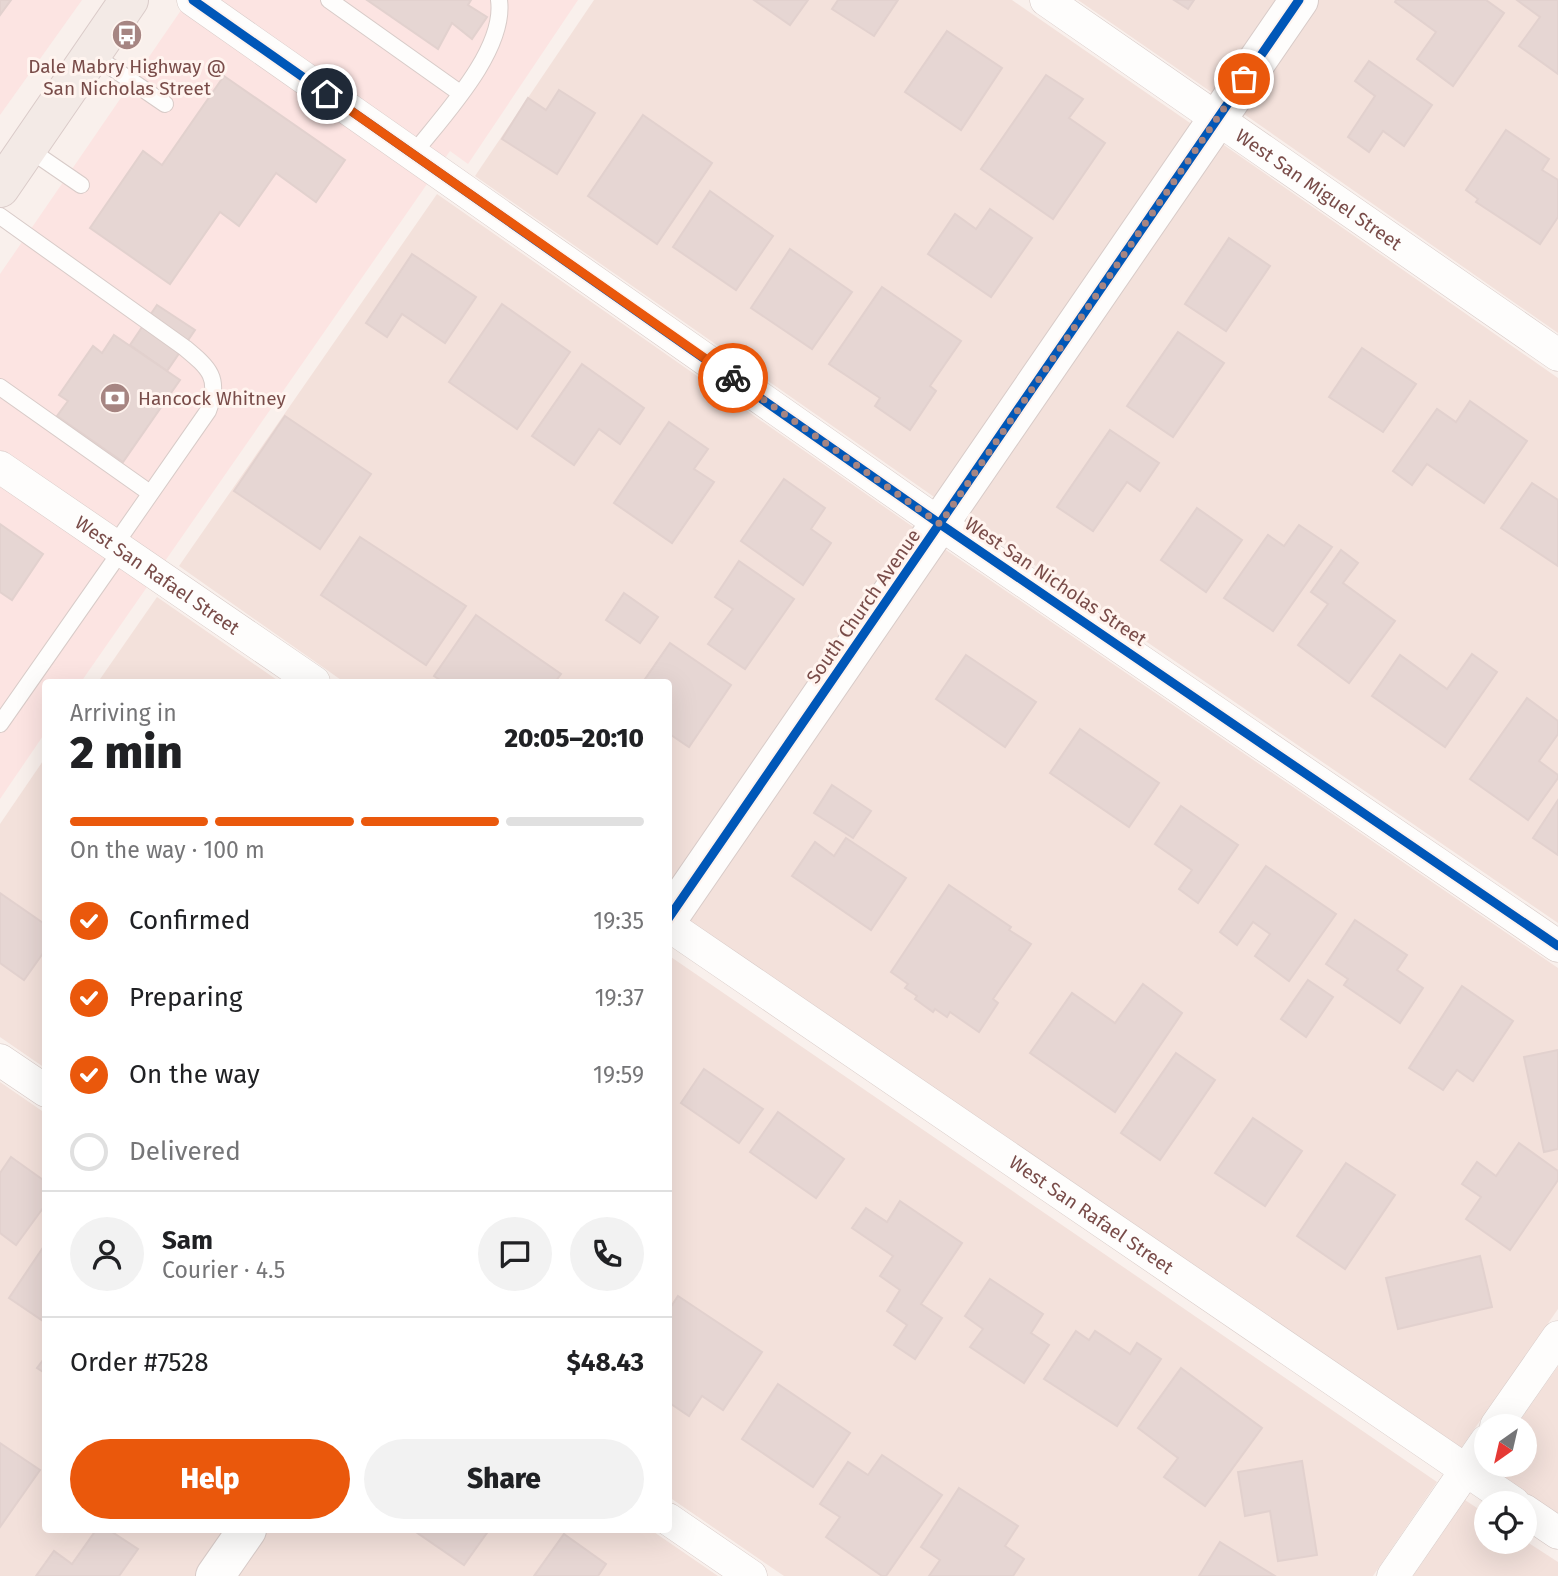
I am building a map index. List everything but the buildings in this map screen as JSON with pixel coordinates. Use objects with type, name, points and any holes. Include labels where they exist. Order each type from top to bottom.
[{"type":"main road","points":[[9,171],[129,0]]},
{"type":"street","name":"West San Nicholas Street","points":[[193,0],[940,524],[1558,946]]},
{"type":"street","name":"West San Miguel Street","points":[[1046,0],[1558,355]]},
{"type":"street","name":"South Church Avenue","points":[[672,913],[1298,0]]},
{"type":"street","name":"West San Rafael Street","points":[[0,467],[310,679]]},
{"type":"street","name":"West San Rafael Street","points":[[672,928],[1496,1491]]},
{"type":"street","points":[[0,1060],[42,1088]]},
{"type":"street","points":[[1504,1414],[1558,1338]]},
{"type":"street","points":[[1393,1576],[1474,1458]]},
{"type":"street","points":[[1537,1519],[1558,1533]]},
{"type":"street","points":[[672,1522],[751,1576]]},
{"type":"street","points":[[215,1576],[245,1533]]},
{"type":"lane","points":[[329,0],[460,93]]},
{"type":"lane","points":[[413,154],[481,66],[493,40],[500,8],[499,0]]},
{"type":"lane","points":[[92,54],[165,104]]},
{"type":"lane","points":[[9,171],[81,185]]},
{"type":"lane","points":[[0,216],[185,348],[205,366],[215,386],[208,411],[150,493],[118,548],[6,701],[0,724]]},
{"type":"lane","points":[[0,387],[150,493]]},
{"type":"shaded area","points":[[0,0],[82,0],[0,115]]},
{"type":"shaded area","points":[[188,0],[578,0],[468,164],[450,151],[83,679],[42,679],[42,737],[0,799],[0,274]]},
{"type":"shaded area","points":[[594,0],[1012,0],[1193,125],[937,499],[475,176]]},
{"type":"shaded area","points":[[1078,0],[1278,0],[1214,94]]},
{"type":"shaded area","points":[[1318,0],[1558,0],[1558,333],[1241,112]]},
{"type":"shaded area","points":[[1221,143],[1558,378],[1558,923],[964,517]]},
{"type":"shaded area","points":[[437,194],[916,529],[672,885],[672,679],[340,679],[179,566]]},
{"type":"shaded area","points":[[943,548],[1558,968],[1558,1309],[1485,1414],[1474,1414],[1474,1429],[1459,1451],[686,922]]},
{"type":"shaded area","points":[[157,597],[276,679],[100,679]]},
{"type":"shaded area","points":[[42,762],[42,1066],[0,1037],[0,824]]},
{"type":"shaded area","points":[[672,958],[1437,1482],[1373,1576],[784,1576],[672,1499]]},
{"type":"shaded area","points":[[0,1082],[42,1111],[42,1533],[225,1533],[195,1576],[0,1576]]},
{"type":"shaded area","points":[[1558,1366],[1558,1518],[1537,1504],[1537,1491],[1518,1491],[1496,1477],[1537,1477],[1537,1414],[1524,1414]]},
{"type":"shaded area","points":[[1465,1500],[1474,1506],[1474,1554],[1537,1554],[1537,1548],[1558,1562],[1558,1576],[1413,1576]]},
{"type":"shaded area","points":[[265,1533],[655,1533],[718,1576],[235,1576]]},
{"type":"cycle path","points":[[193,0],[940,524],[1558,946]]},
{"type":"cycle path","points":[[672,913],[1299,0]]},
{"type":"way so far","points":[[733,378],[940,524],[1244,79]]},
{"type":"place","name":"Dale Mabry Highway @ San Nicholas Street","points":[[127,35]]},
{"type":"place","name":"Hancock Whitney","points":[[115,398]]},
{"type":"route","points":[[327,94],[733,378]]}]
